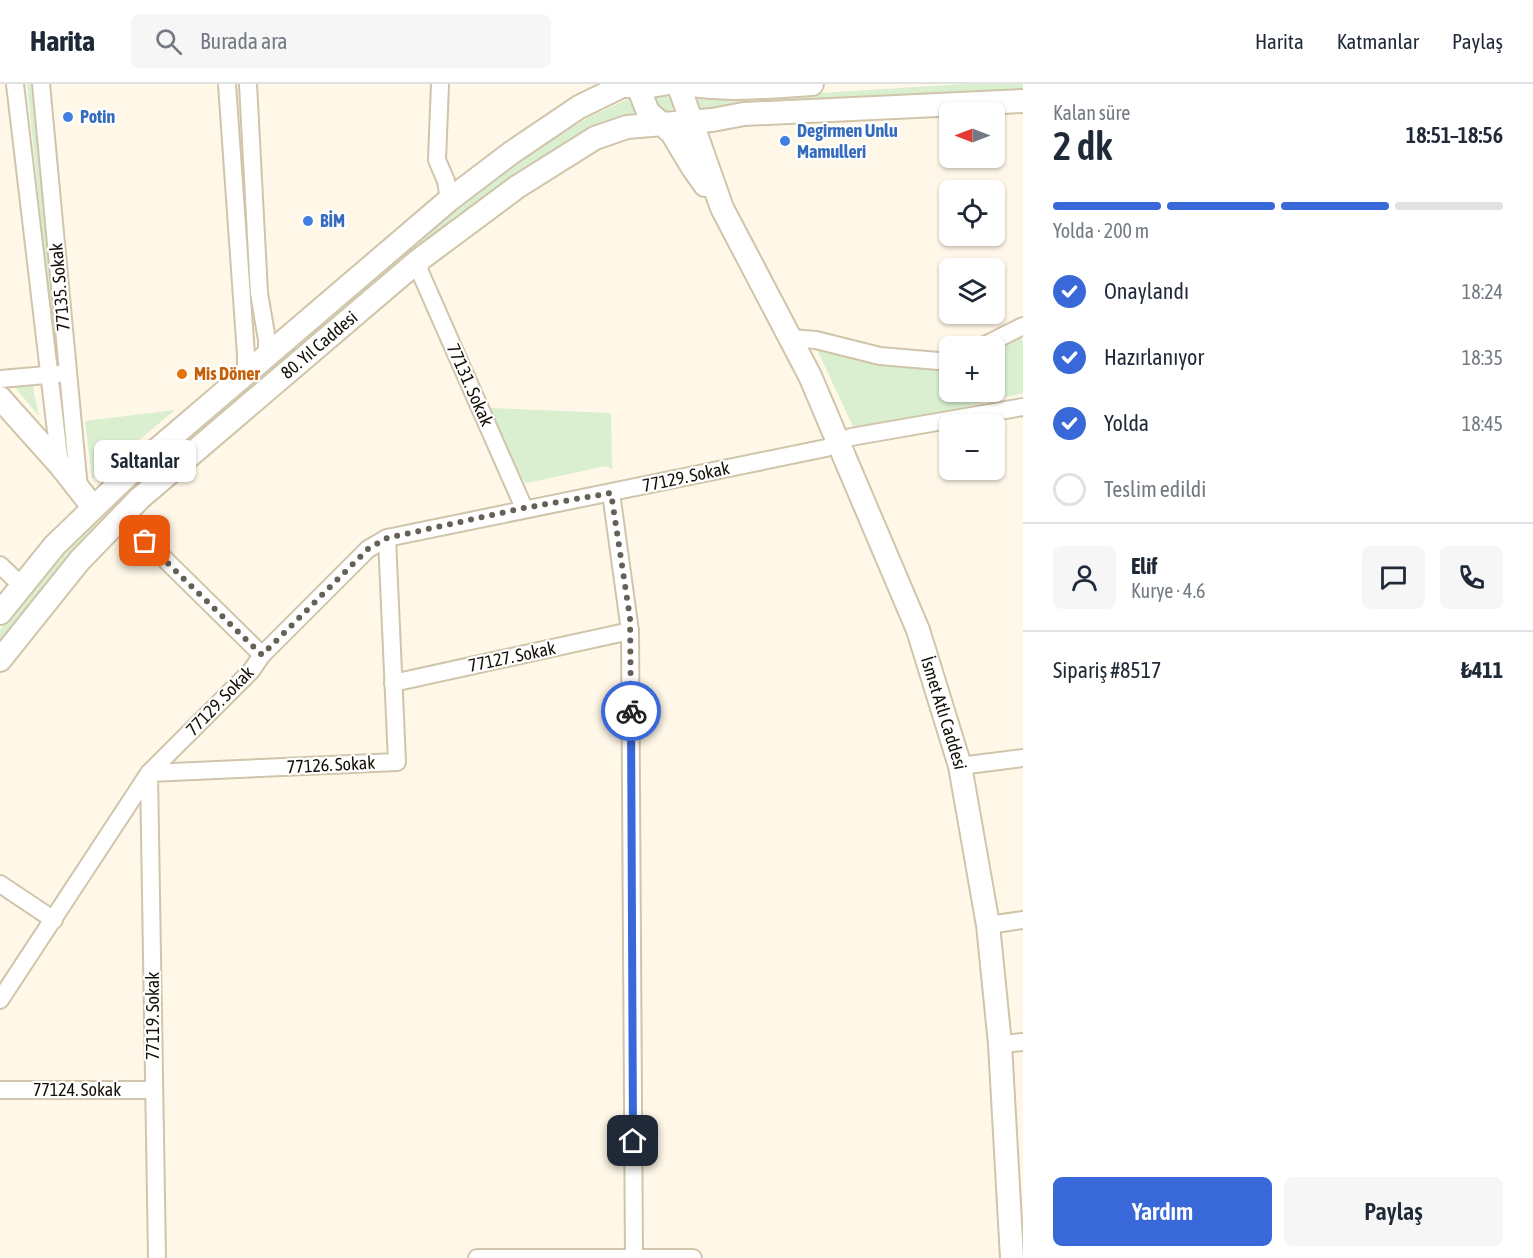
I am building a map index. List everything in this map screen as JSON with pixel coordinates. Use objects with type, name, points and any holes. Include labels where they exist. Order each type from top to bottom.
[{"type":"main road","name":"80. Yıl Caddesi","points":[[0,613],[56,545],[132,471],[449,200],[579,107],[622,86],[663,84]]},
{"type":"main road","name":"İsmet Atlı Caddesi","points":[[675,84],[680,89],[722,208]]},
{"type":"main road","points":[[693,85],[759,87],[812,84]]},
{"type":"main road","name":"İsmet Atlı Caddesi","points":[[637,85],[648,112],[672,133],[693,168],[722,208],[791,338],[810,376],[918,630],[960,766],[988,925],[1000,1044],[1016,1252]]},
{"type":"main road","points":[[691,121],[768,113],[1023,101]]},
{"type":"main road","name":"80. Yıl Caddesi","points":[[0,660],[80,560],[140,498],[419,260],[517,187],[596,138],[627,127],[691,121]]},
{"type":"main road","points":[[0,398],[60,465],[93,507]]},
{"type":"street","name":"77135. Sokak","points":[[15,84],[60,465]]},
{"type":"street","name":"77135. Sokak","points":[[41,84],[79,489]]},
{"type":"street","points":[[227,84],[246,372]]},
{"type":"street","points":[[248,84],[259,293],[267,340],[267,356]]},
{"type":"street","points":[[440,84],[437,160],[446,181],[449,200]]},
{"type":"street","name":"77131. Sokak","points":[[419,260],[420,272],[524,508]]},
{"type":"street","points":[[1003,336],[1023,326]]},
{"type":"street","points":[[791,338],[816,340],[880,356],[939,361]]},
{"type":"street","points":[[0,379],[68,373]]},
{"type":"street","name":"77129. Sokak","points":[[0,1000],[149,774],[251,671],[262,655],[368,549],[387,538],[838,444],[851,437],[1023,407]]},
{"type":"street","points":[[611,493],[630,631],[634,1257]]},
{"type":"street","points":[[122,517],[262,655]]},
{"type":"street","name":"77126. Sokak","points":[[149,774],[397,762],[387,538]]},
{"type":"street","points":[[0,565],[22,586]]},
{"type":"street","name":"77127. Sokak","points":[[393,683],[630,631]]},
{"type":"street","points":[[960,766],[1023,758]]},
{"type":"street","name":"77119. Sokak","points":[[149,774],[157,1258]]},
{"type":"street","points":[[0,884],[54,920]]},
{"type":"street","points":[[988,925],[1023,920]]},
{"type":"street","points":[[1000,1044],[1023,1042]]},
{"type":"street","name":"77124. Sokak","points":[[0,1090],[153,1090]]},
{"type":"street","points":[[477,1258],[693,1258]]},
{"type":"green space","points":[[31,84],[60,367],[56,367],[27,85]]},
{"type":"green space","points":[[964,84],[1023,84],[1023,90],[701,115],[693,94],[773,96]]},
{"type":"green space","points":[[658,93],[672,93],[675,106],[672,110],[660,111],[654,99]]},
{"type":"green space","points":[[632,97],[639,115],[588,129],[521,169],[438,231],[333,320],[0,644],[0,630],[78,534],[145,471],[434,224],[518,162],[587,118]]},
{"type":"green space","points":[[1021,337],[1023,343],[1023,393],[1005,397],[1005,345]]},
{"type":"green space","points":[[816,347],[939,366],[939,402],[985,402],[854,429]]},
{"type":"green space","points":[[32,383],[39,416],[12,384]]},
{"type":"green space","points":[[490,408],[611,413],[612,469],[606,466],[527,483],[523,481]]},
{"type":"green space","points":[[175,410],[92,479],[85,421]]},
{"type":"way so far","points":[[145,541],[262,655],[368,549],[387,538],[524,508],[611,493],[630,618],[631,711]]},
{"type":"place","name":"Potin","points":[[68,117]]},
{"type":"place","name":"Degirmen Unlu Mamulleri","points":[[785,141]]},
{"type":"place","name":"BİM","points":[[308,221]]},
{"type":"place","name":"Mis Döner","points":[[182,374]]},
{"type":"place","name":"Saltanlar","points":[[145,541]]},
{"type":"route","points":[[631,711],[633,1141]]}]
